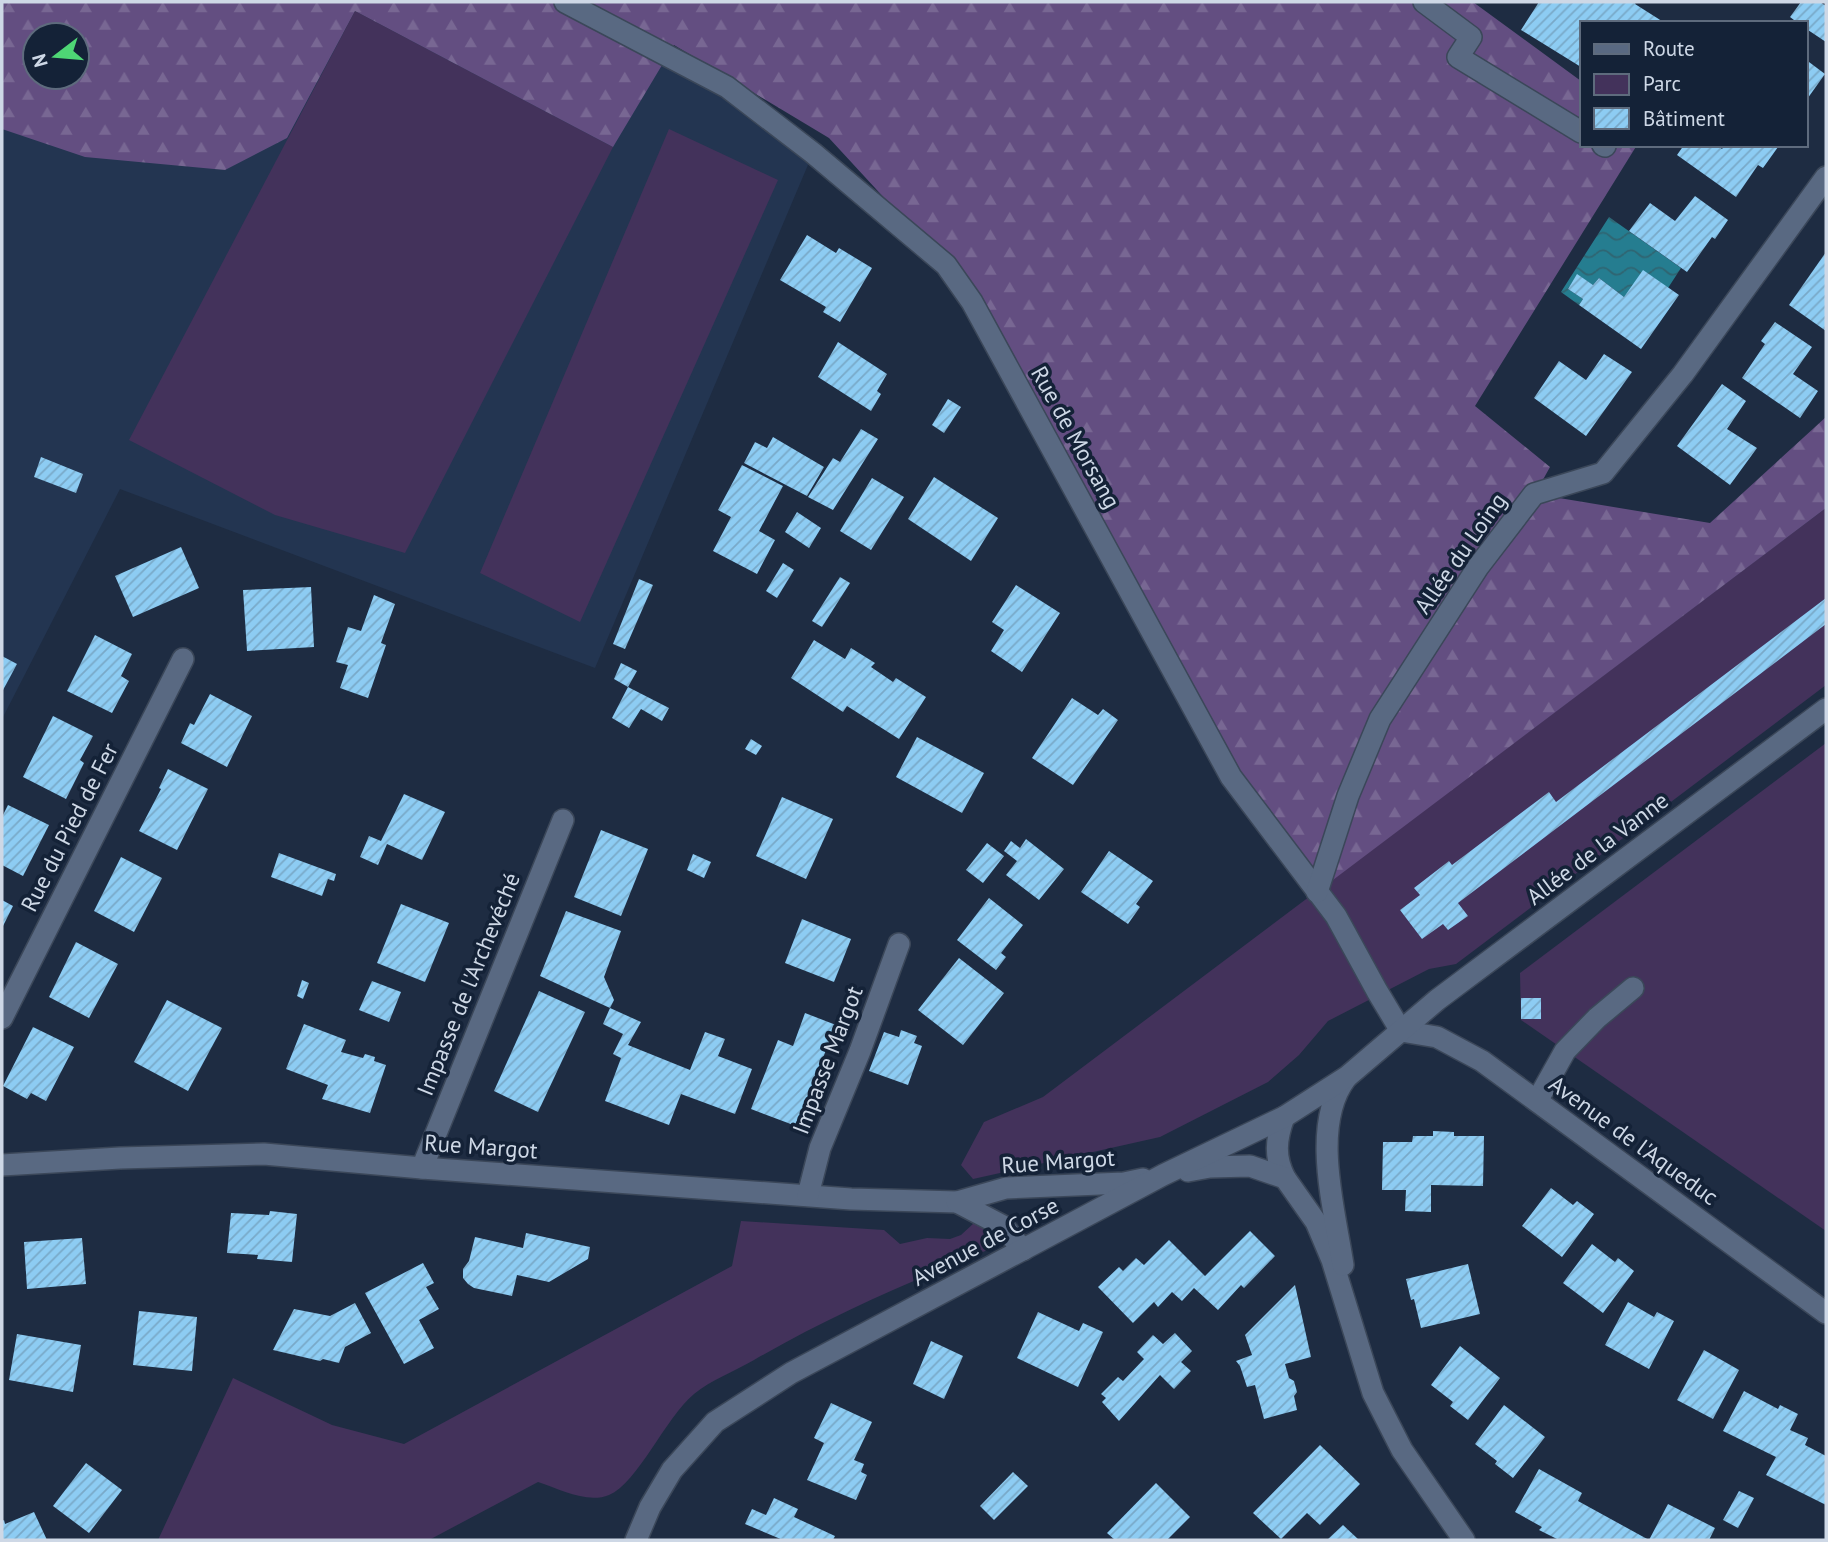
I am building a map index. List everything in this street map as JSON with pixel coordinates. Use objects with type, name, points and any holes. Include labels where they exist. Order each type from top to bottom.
[{"type":"street","name":"Rue de Morsang","points":[[565,2],[727,87],[813,153],[946,265],[972,302],[1231,776],[1336,916],[1401,1031]]},
{"type":"street","points":[[1424,2],[1471,37],[1458,57],[1580,131]]},
{"type":"street","name":"Allée du Loing","points":[[1317,892],[1348,796],[1380,719],[1478,567],[1534,494],[1602,474],[1683,373],[1826,177]]},
{"type":"street","name":"Rue du Pied de Fer","points":[[2,1018],[183,659]]},
{"type":"street","name":"Allée de la Vanne","points":[[1401,1031],[1437,1000],[1826,709]]},
{"type":"street","name":"Impasse de l'Archevéché","points":[[422,1168],[563,820]]},
{"type":"street","name":"Impasse Margot","points":[[808,1195],[820,1149],[899,944]]},
{"type":"street","points":[[1537,1101],[1565,1051],[1597,1018],[1633,988]]},
{"type":"street","name":"Avenue de Corse","points":[[636,1540],[650,1507],[672,1470],[715,1422],[791,1373],[1163,1175],[1284,1117],[1348,1076],[1401,1031]]},
{"type":"street","name":"Avenue de l'Aqueduc","points":[[1401,1031],[1437,1037],[1482,1061],[1826,1313]]},
{"type":"street","points":[[1348,1076],[1337,1090],[1329,1124],[1328,1162],[1350,1319]]},
{"type":"street","points":[[1284,1117],[1277,1135],[1276,1149],[1285,1178],[1316,1222],[1332,1260],[1373,1393],[1402,1450],[1464,1540]]},
{"type":"street","name":"Rue Margot","points":[[2,1165],[264,1154],[901,1202],[957,1202],[1006,1188],[1124,1183],[1163,1175]]},
{"type":"street","points":[[1163,1175],[1210,1167],[1250,1166],[1285,1178]]},
{"type":"street","name":"Rue Margot","points":[[957,1202],[1003,1226],[1023,1250]]},
{"type":"shaded area","points":[[2,2],[663,62],[813,153],[595,668],[120,489],[2,719]]},
{"type":"green space","points":[[2,2],[1473,2],[1580,80],[1580,147],[1636,147],[1475,406],[1550,467],[1535,494],[1710,523],[1826,417],[1826,508],[1317,892],[1231,777],[946,265],[829,138],[674,45],[613,147],[355,11],[287,138],[225,170],[85,157],[2,129]]},
{"type":"green space","points":[[355,11],[613,147],[405,553],[275,515],[129,440]]},
{"type":"green space","points":[[669,129],[778,180],[580,622],[480,573]]},
{"type":"green space","points":[[1826,508],[1826,685],[1456,964],[1429,969],[1328,1021],[1299,1055],[1268,1082],[1160,1137],[973,1179],[961,1165],[984,1122],[1043,1097]]},
{"type":"green space","points":[[1826,743],[1826,1231],[1521,1020],[1520,973]]},
{"type":"green space","points":[[741,1221],[884,1230],[900,1244],[927,1238],[950,1239],[961,1235],[974,1223],[979,1224],[988,1235],[990,1249],[841,1314],[701,1389],[683,1405],[630,1478],[609,1495],[583,1497],[538,1482],[429,1540],[158,1540],[233,1378],[332,1425],[404,1444],[732,1266]]},
{"type":"water","points":[[1609,217],[1681,268],[1668,288],[1624,297],[1599,278],[1593,285],[1577,275],[1568,289],[1583,299],[1579,305],[1561,292]]},
{"type":"building","points":[[1539,2],[1636,2],[1635,4],[1662,21],[1580,21],[1580,66],[1521,30]]},
{"type":"building","points":[[1801,2],[1820,2],[1826,6],[1826,42],[1807,29],[1807,21],[1795,21],[1790,17]]},
{"type":"building","points":[[1807,60],[1825,74],[1807,99]]},
{"type":"building","points":[[1683,147],[1778,147],[1763,168],[1758,165],[1736,197],[1677,155]]},
{"type":"building","points":[[1695,196],[1728,220],[1687,272],[1629,231],[1650,203],[1675,221]]},
{"type":"building","points":[[807,235],[836,253],[839,248],[872,268],[840,322],[823,312],[826,307],[780,280]]},
{"type":"building","points":[[1826,252],[1826,331],[1789,305]]},
{"type":"building","points":[[1643,270],[1679,295],[1641,349],[1579,305],[1583,299],[1568,289],[1577,274],[1593,285],[1599,278],[1624,297]]},
{"type":"building","points":[[1775,322],[1812,347],[1793,374],[1818,391],[1800,418],[1742,378],[1765,344],[1761,341]]},
{"type":"building","points":[[838,342],[887,374],[877,391],[881,394],[871,411],[818,377]]},
{"type":"building","points":[[1604,354],[1632,372],[1586,436],[1534,398],[1559,361],[1586,380]]},
{"type":"building","points":[[1722,384],[1746,401],[1727,429],[1757,448],[1730,485],[1677,446]]},
{"type":"building","points":[[948,399],[961,407],[944,433],[932,425]]},
{"type":"building","points":[[861,429],[878,439],[833,510],[808,497],[833,458],[840,462]]},
{"type":"building","points":[[773,437],[824,467],[807,496],[744,463],[755,442],[767,448]]},
{"type":"building","points":[[41,457],[83,474],[76,493],[34,477]]},
{"type":"building","points":[[742,465],[783,486],[759,531],[775,540],[757,574],[713,551],[731,517],[718,510]]},
{"type":"building","points":[[934,477],[998,518],[971,561],[908,519]]},
{"type":"building","points":[[872,478],[904,497],[871,550],[840,531]]},
{"type":"building","points":[[797,512],[821,528],[809,548],[785,532]]},
{"type":"building","points":[[181,547],[199,588],[133,617],[115,576]]},
{"type":"building","points":[[783,563],[794,570],[777,598],[766,591]]},
{"type":"building","points":[[840,577],[850,583],[822,627],[812,621]]},
{"type":"building","points":[[639,579],[653,585],[625,649],[613,644]]},
{"type":"building","points":[[1016,585],[1060,613],[1022,672],[991,651],[1004,630],[992,622]]},
{"type":"building","points":[[311,587],[314,647],[247,651],[243,590]]},
{"type":"building","points":[[374,595],[395,604],[381,643],[386,645],[368,698],[340,688],[348,665],[336,662],[348,627],[361,631]]},
{"type":"building","points":[[1826,598],[1826,624],[1458,903],[1468,916],[1448,930],[1443,924],[1422,939],[1400,910],[1420,895],[1414,888],[1449,861],[1452,865],[1549,792],[1556,802]]},
{"type":"building","points":[[95,635],[132,654],[121,676],[129,681],[112,713],[67,691]]},
{"type":"building","points":[[814,640],[845,659],[851,648],[875,663],[871,667],[893,682],[896,678],[926,697],[899,739],[847,706],[843,712],[791,678]]},
{"type":"building","points":[[2,656],[17,664],[2,692]]},
{"type":"building","points":[[621,663],[637,671],[628,687],[614,679]]},
{"type":"building","points":[[628,687],[669,708],[662,721],[641,709],[629,728],[612,718]]},
{"type":"building","points":[[210,694],[252,716],[227,767],[181,743],[190,723],[194,725]]},
{"type":"building","points":[[1072,698],[1098,715],[1103,709],[1118,720],[1073,785],[1032,758]]},
{"type":"building","points":[[53,716],[93,736],[80,760],[84,763],[66,799],[23,777]]},
{"type":"building","points":[[917,737],[984,773],[962,813],[896,777]]},
{"type":"building","points":[[751,739],[762,746],[756,755],[745,749]]},
{"type":"building","points":[[168,769],[208,789],[177,850],[139,831],[161,789],[159,788]]},
{"type":"building","points":[[404,794],[445,812],[422,860],[387,844],[378,865],[360,857],[369,836],[381,841]]},
{"type":"building","points":[[782,797],[833,819],[806,879],[756,856]]},
{"type":"building","points":[[8,805],[49,825],[23,876],[2,865],[2,817]]},
{"type":"building","points":[[601,830],[648,849],[621,916],[574,897]]},
{"type":"building","points":[[1026,839],[1064,869],[1039,900],[1006,875],[1017,861],[1004,851],[1011,841],[1020,848]]},
{"type":"building","points":[[987,843],[1004,856],[983,883],[966,870]]},
{"type":"building","points":[[1109,851],[1153,881],[1136,904],[1140,907],[1128,924],[1081,892]]},
{"type":"building","points":[[279,853],[336,874],[334,881],[328,879],[322,896],[271,877]]},
{"type":"building","points":[[693,854],[711,862],[704,878],[687,870]]},
{"type":"building","points":[[121,857],[162,878],[134,932],[94,911]]},
{"type":"building","points":[[989,898],[1023,925],[1001,953],[1006,957],[996,970],[957,940]]},
{"type":"building","points":[[2,900],[13,906],[2,928]]},
{"type":"building","points":[[401,904],[449,923],[425,982],[377,963]]},
{"type":"building","points":[[566,911],[621,931],[604,977],[614,1000],[610,1008],[540,976]]},
{"type":"building","points":[[802,919],[851,939],[834,982],[785,963]]},
{"type":"building","points":[[76,942],[118,964],[89,1018],[49,997]]},
{"type":"building","points":[[959,958],[1004,993],[963,1045],[918,1010]]},
{"type":"building","points":[[302,980],[309,983],[303,999],[297,996]]},
{"type":"building","points":[[372,981],[401,992],[389,1022],[359,1010]]},
{"type":"building","points":[[539,991],[585,1012],[538,1112],[494,1091]]},
{"type":"building","points":[[1521,998],[1541,998],[1541,1019],[1521,1019]]},
{"type":"building","points":[[167,1000],[222,1028],[188,1091],[134,1062]]},
{"type":"building","points":[[610,1008],[641,1022],[628,1045],[690,1070],[705,1032],[725,1039],[718,1056],[752,1069],[735,1114],[681,1094],[669,1125],[605,1101],[621,1058],[613,1054],[623,1034],[603,1024]]},
{"type":"building","points":[[805,1013],[836,1025],[796,1126],[751,1109],[778,1040],[793,1046]]},
{"type":"building","points":[[304,1024],[346,1040],[341,1052],[363,1058],[365,1054],[386,1065],[370,1113],[322,1099],[328,1085],[286,1069]]},
{"type":"building","points":[[33,1027],[74,1047],[46,1101],[31,1093],[27,1099],[3,1086]]},
{"type":"building","points":[[901,1030],[917,1036],[914,1043],[922,1046],[908,1085],[869,1071],[884,1032],[899,1037]]},
{"type":"building","points":[[1433,1131],[1454,1132],[1454,1136],[1484,1136],[1483,1186],[1431,1185],[1431,1212],[1405,1211],[1406,1190],[1382,1190],[1383,1142],[1412,1142],[1413,1136],[1433,1136]]},
{"type":"building","points":[[1551,1188],[1573,1205],[1577,1201],[1594,1214],[1562,1257],[1522,1226]]},
{"type":"building","points":[[270,1211],[297,1214],[292,1262],[257,1259],[258,1255],[227,1253],[231,1213],[269,1215]]},
{"type":"building","points":[[1250,1231],[1275,1256],[1244,1288],[1241,1285],[1218,1310],[1194,1288],[1182,1301],[1172,1292],[1158,1307],[1154,1302],[1133,1323],[1098,1287],[1119,1267],[1123,1271],[1136,1258],[1144,1265],[1169,1240],[1205,1276]]},
{"type":"building","points":[[526,1233],[590,1247],[588,1259],[549,1282],[517,1275],[512,1296],[474,1288],[463,1278],[463,1269],[469,1261],[475,1237],[523,1248]]},
{"type":"building","points":[[82,1238],[86,1284],[27,1289],[24,1242]]},
{"type":"building","points":[[1592,1244],[1615,1262],[1618,1258],[1634,1271],[1603,1313],[1563,1283]]},
{"type":"building","points":[[423,1263],[434,1283],[426,1287],[439,1309],[419,1320],[434,1348],[404,1364],[365,1293]]},
{"type":"building","points":[[1468,1264],[1480,1314],[1421,1328],[1406,1279]]},
{"type":"building","points":[[1295,1285],[1311,1357],[1285,1364],[1297,1392],[1294,1396],[1297,1410],[1264,1419],[1255,1385],[1247,1387],[1236,1361],[1252,1355],[1245,1335]]},
{"type":"building","points":[[1628,1302],[1654,1317],[1657,1312],[1674,1321],[1649,1369],[1605,1345]]},
{"type":"building","points":[[355,1303],[371,1333],[345,1347],[339,1363],[273,1350],[294,1309],[330,1316]]},
{"type":"building","points":[[139,1311],[197,1317],[192,1371],[133,1365]]},
{"type":"building","points":[[1038,1312],[1079,1331],[1083,1323],[1103,1332],[1078,1387],[1017,1358]]},
{"type":"building","points":[[1175,1333],[1192,1351],[1181,1362],[1191,1371],[1174,1389],[1160,1375],[1119,1421],[1102,1402],[1106,1398],[1101,1394],[1118,1377],[1123,1381],[1144,1359],[1137,1352],[1153,1335],[1163,1344]]},
{"type":"building","points":[[17,1334],[81,1345],[73,1392],[9,1380]]},
{"type":"building","points":[[931,1341],[963,1356],[944,1399],[913,1384]]},
{"type":"building","points":[[1460,1346],[1500,1378],[1468,1420],[1450,1406],[1453,1402],[1431,1385]]},
{"type":"building","points":[[1704,1350],[1739,1370],[1713,1419],[1677,1400]]},
{"type":"building","points":[[1744,1391],[1778,1409],[1780,1405],[1798,1414],[1790,1430],[1808,1438],[1805,1445],[1826,1456],[1826,1505],[1766,1475],[1776,1457],[1723,1431]]},
{"type":"building","points":[[831,1403],[872,1422],[854,1460],[864,1464],[861,1472],[867,1475],[856,1500],[807,1480],[824,1443],[814,1438]]},
{"type":"building","points":[[1504,1405],[1545,1437],[1513,1478],[1475,1444]]},
{"type":"building","points":[[1320,1445],[1360,1484],[1320,1525],[1307,1513],[1281,1539],[1253,1513]]},
{"type":"building","points":[[86,1463],[122,1490],[89,1533],[53,1506]]},
{"type":"building","points":[[1539,1469],[1582,1493],[1578,1501],[1649,1540],[1559,1540],[1539,1530],[1542,1527],[1515,1512]]},
{"type":"building","points":[[1013,1472],[1028,1486],[994,1520],[980,1506]]},
{"type":"building","points":[[1156,1483],[1190,1517],[1167,1540],[1115,1540],[1107,1533]]},
{"type":"building","points":[[1739,1491],[1754,1498],[1738,1528],[1723,1520]]},
{"type":"building","points":[[774,1498],[798,1509],[794,1517],[835,1536],[833,1540],[783,1540],[745,1524],[752,1509],[766,1515]]},
{"type":"building","points":[[1668,1504],[1715,1528],[1709,1540],[1649,1540]]},
{"type":"building","points":[[34,1512],[47,1540],[2,1540],[2,1521],[4,1520],[5,1524]]},
{"type":"building","points":[[1343,1525],[1359,1540],[1327,1540]]}]
